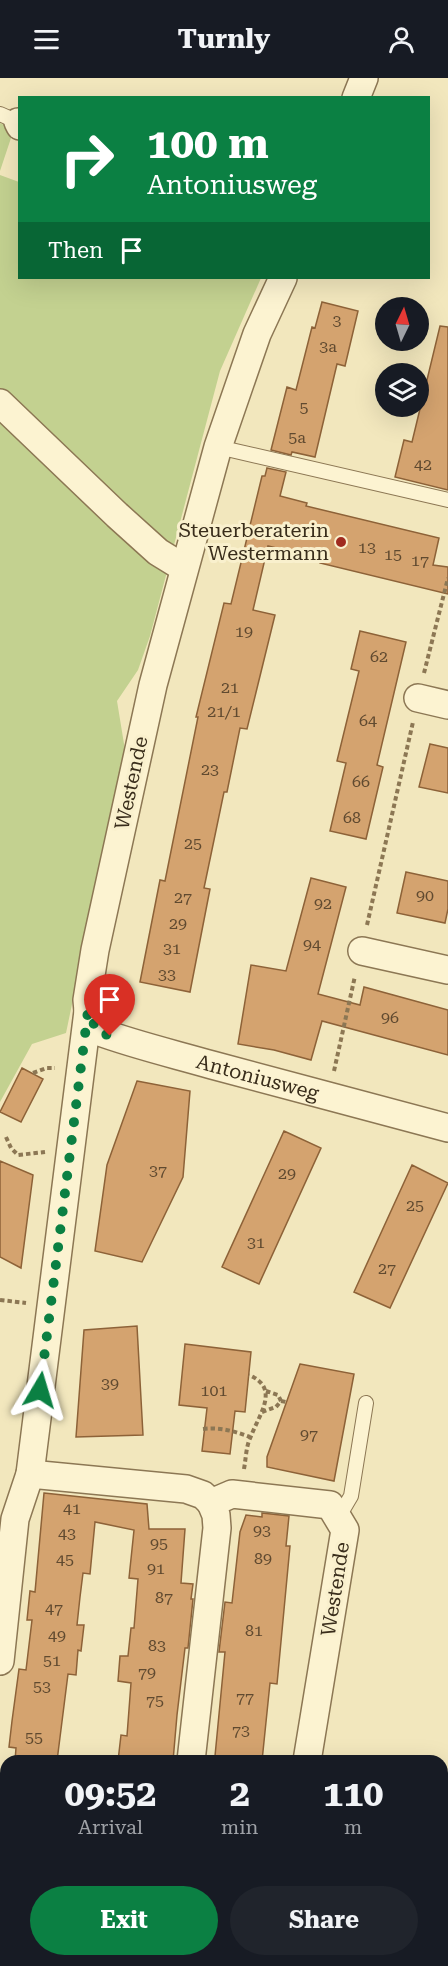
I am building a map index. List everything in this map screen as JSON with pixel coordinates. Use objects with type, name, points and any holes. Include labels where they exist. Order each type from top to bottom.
[{"type":"street","points":[[357,96],[364,78]]},
{"type":"street","name":"Westende","points":[[0,1661],[4,1580],[15,1519],[30,1474],[95,950],[153,686],[184,568],[218,447],[257,334],[282,279]]},
{"type":"street","points":[[0,403],[117,515],[159,552],[184,568]]},
{"type":"street","points":[[418,698],[448,705]]},
{"type":"street","points":[[362,951],[448,970]]},
{"type":"street","name":"Antoniusweg","points":[[88,1006],[97,1031],[122,1040],[274,1083],[448,1128]]},
{"type":"street","points":[[30,1474],[186,1489],[203,1495],[211,1503],[216,1515],[217,1528],[192,1755]]},
{"type":"street","name":"Westende","points":[[211,1503],[232,1494],[330,1505],[345,1530],[308,1755]]},
{"type":"lane","points":[[218,447],[448,500]]},
{"type":"lane","points":[[338,1518],[351,1496],[366,1403]]},
{"type":"path","points":[[329,1096],[418,698],[448,578]]},
{"type":"path","points":[[6,1137],[11,1148],[18,1155],[40,1152],[69,1155]]},
{"type":"path","points":[[243,1495],[244,1470],[250,1437],[267,1396],[259,1379],[249,1375]]},
{"type":"path","points":[[261,1412],[276,1407],[280,1401],[279,1395],[266,1391]]},
{"type":"path","points":[[280,1401],[286,1402]]},
{"type":"path","points":[[203,1428],[232,1431],[250,1437]]},
{"type":"green space","points":[[0,123],[14,129],[0,171]]},
{"type":"green space","points":[[0,175],[18,182],[18,279],[261,279],[220,371],[150,636],[138,670],[117,701],[125,750],[66,1033],[32,1044],[0,1102]]},
{"type":"building","points":[[322,302],[358,311],[345,366],[337,364],[315,457],[271,450],[287,387],[296,390],[312,327],[315,328]]},
{"type":"building","points":[[440,326],[448,327],[448,490],[395,477],[404,440],[412,442],[418,417],[429,417],[429,372]]},
{"type":"building","points":[[267,468],[286,472],[280,496],[307,503],[306,506],[439,538],[433,565],[448,567],[448,594],[320,563],[321,559],[268,546],[253,610],[275,615],[247,729],[240,728],[227,792],[224,792],[204,888],[210,889],[190,992],[140,982],[160,880],[165,881],[198,717],[196,717],[224,603],[231,604],[262,476],[265,476]]},
{"type":"building","points":[[360,631],[406,642],[377,765],[383,767],[366,839],[330,831],[346,763],[337,761],[359,671],[351,669]]},
{"type":"building","points":[[430,744],[448,748],[448,793],[419,787]]},
{"type":"building","points":[[406,872],[448,881],[448,909],[445,923],[397,913]]},
{"type":"building","points":[[311,878],[346,887],[318,994],[360,1005],[364,987],[448,1010],[448,1055],[322,1021],[311,1060],[274,1050],[238,1044],[251,965],[286,971]]},
{"type":"building","points":[[22,1068],[43,1079],[21,1122],[0,1112]]},
{"type":"building","points":[[137,1081],[190,1091],[183,1177],[142,1262],[95,1251],[107,1165]]},
{"type":"building","points":[[284,1131],[321,1148],[259,1284],[222,1267]]},
{"type":"building","points":[[0,1161],[33,1175],[21,1268],[0,1257]]},
{"type":"building","points":[[412,1165],[448,1183],[390,1308],[354,1292]]},
{"type":"building","points":[[137,1326],[143,1435],[76,1437],[84,1330]]},
{"type":"building","points":[[185,1344],[251,1352],[245,1412],[235,1411],[230,1454],[202,1451],[207,1408],[179,1405]]},
{"type":"building","points":[[300,1364],[354,1374],[334,1481],[267,1467],[267,1457]]},
{"type":"building","points":[[44,1493],[147,1504],[149,1529],[185,1529],[181,1583],[193,1584],[191,1599],[193,1599],[188,1648],[185,1648],[174,1755],[119,1755],[121,1735],[127,1736],[131,1683],[118,1681],[120,1656],[128,1656],[131,1628],[134,1628],[138,1579],[129,1578],[134,1530],[95,1522],[90,1574],[83,1573],[80,1597],[77,1625],[84,1625],[81,1651],[78,1650],[76,1675],[68,1674],[58,1755],[15,1755],[16,1748],[9,1747],[19,1669],[26,1670],[32,1620],[27,1620],[30,1591],[35,1592]]},
{"type":"building","points":[[262,1513],[289,1516],[286,1546],[290,1546],[277,1684],[270,1683],[263,1755],[215,1755],[225,1652],[219,1652],[225,1602],[232,1603],[240,1532],[246,1515],[262,1517]]},
{"type":"place","name":"Steuerberaterin Westermann","points":[[341,542]]},
{"type":"route","points":[[40,1390],[88,1011],[97,1031],[110,1036]]}]
